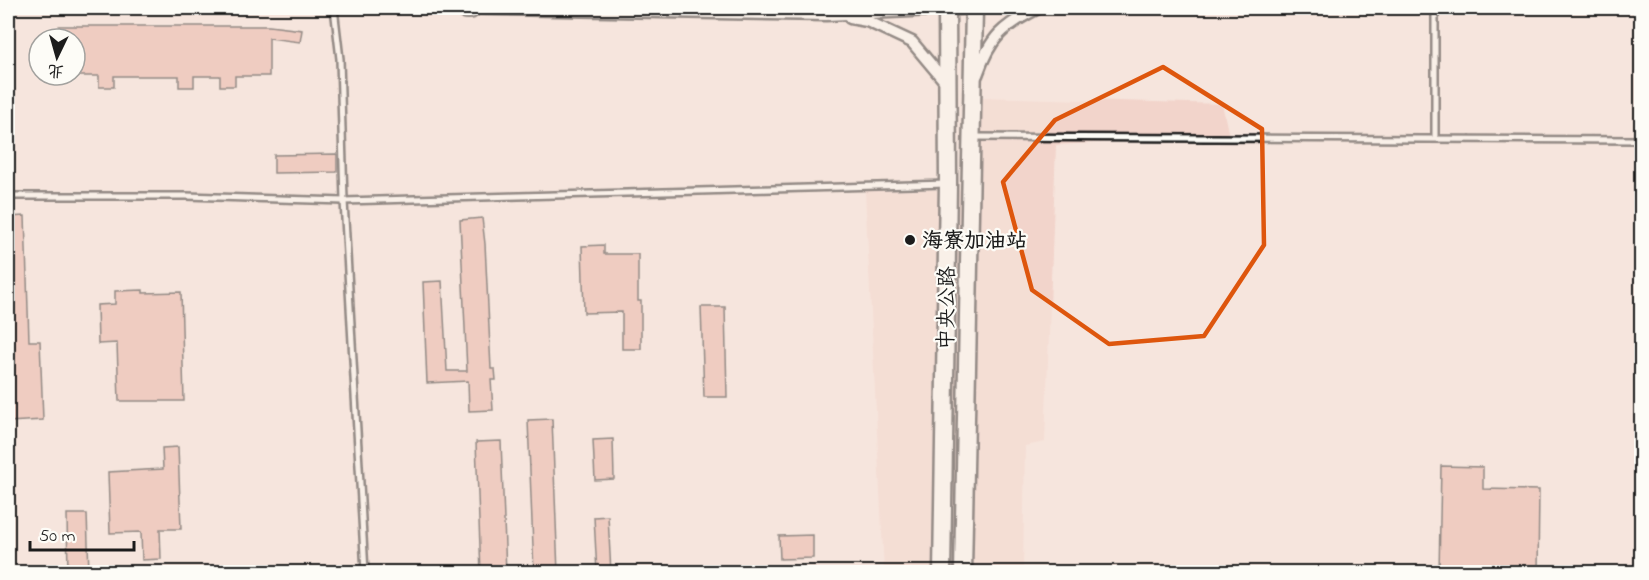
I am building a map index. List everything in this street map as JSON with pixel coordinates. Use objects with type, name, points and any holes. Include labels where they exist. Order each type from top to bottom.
[{"type":"main road","name":"中央公路","points":[[942,573],[949,87],[947,8]]},
{"type":"main road","name":"中央公路","points":[[963,573],[975,8]]},
{"type":"street","points":[[452,8],[826,15],[975,8]]},
{"type":"street","points":[[973,87],[989,45],[1002,31],[1038,8]]},
{"type":"street","points":[[826,15],[867,21],[891,30],[912,42],[949,87]]},
{"type":"lane","points":[[334,8],[340,59],[344,201],[365,573]]},
{"type":"lane","points":[[1435,8],[1435,138]]},
{"type":"lane","points":[[972,137],[1641,140]]},
{"type":"lane","points":[[8,196],[186,196],[344,201],[948,184]]},
{"type":"highlighted area","points":[[1163,67],[1262,129],[1264,245],[1204,336],[1109,344],[1032,290],[1003,182],[1055,120]]},
{"type":"shaded area","points":[[980,97],[1222,104],[1229,136],[1056,145],[1045,442],[1025,446],[1023,572],[884,572],[865,191],[980,189]]},
{"type":"building","points":[[269,26],[302,30],[300,42],[269,38],[269,76],[235,76],[235,86],[220,86],[220,76],[194,76],[194,87],[179,87],[179,76],[114,76],[114,87],[99,87],[99,76],[87,76],[87,27],[59,27]]},
{"type":"building","points":[[337,154],[337,172],[274,173],[274,155]]},
{"type":"building","points":[[25,216],[29,341],[40,341],[43,420],[8,422],[8,217]]},
{"type":"building","points":[[482,218],[491,369],[495,369],[496,380],[491,380],[493,410],[469,411],[468,381],[427,383],[423,282],[442,281],[447,371],[467,371],[460,220]]},
{"type":"building","points":[[604,245],[604,254],[638,254],[641,349],[622,349],[622,312],[584,313],[582,246]]},
{"type":"building","points":[[143,290],[143,293],[181,292],[184,401],[119,401],[117,343],[98,344],[97,305],[115,304],[115,291]]},
{"type":"building","points":[[701,307],[725,307],[727,397],[704,397]]},
{"type":"building","points":[[552,419],[558,573],[534,573],[528,420]]},
{"type":"building","points":[[613,439],[614,479],[595,480],[593,440]]},
{"type":"building","points":[[501,441],[506,573],[481,573],[476,442]]},
{"type":"building","points":[[178,447],[181,529],[160,529],[161,559],[142,560],[141,532],[110,533],[108,472],[163,469],[162,448]]},
{"type":"building","points":[[1441,466],[1483,467],[1483,489],[1539,490],[1538,573],[1439,573]]},
{"type":"building","points":[[67,514],[87,514],[89,573],[68,573]]},
{"type":"building","points":[[608,516],[611,573],[597,573],[594,517]]},
{"type":"building","points":[[813,535],[813,558],[780,559],[779,536]]},
{"type":"place","name":"海寮加油站","points":[[910,240]]}]
